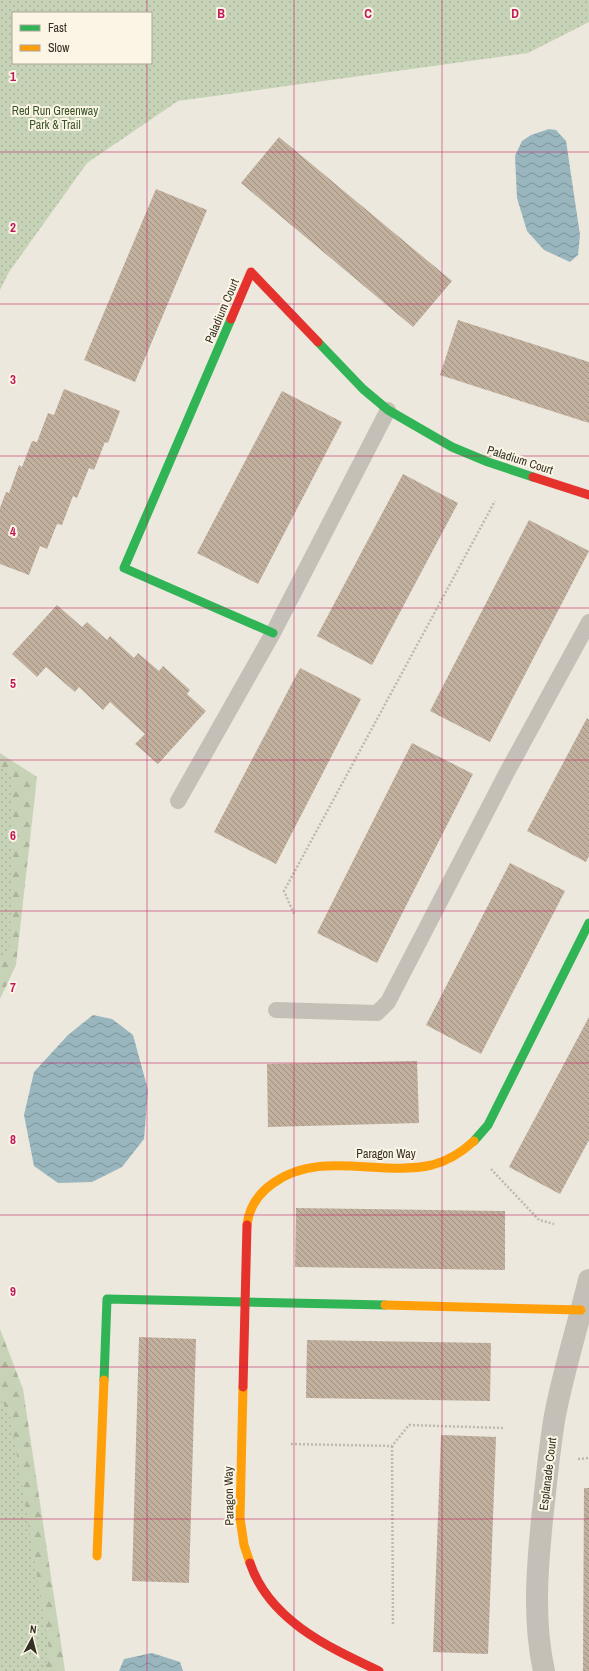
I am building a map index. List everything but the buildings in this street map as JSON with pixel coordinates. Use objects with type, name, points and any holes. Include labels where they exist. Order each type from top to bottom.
[{"type":"street","name":"Paladium Court","points":[[273,633],[124,568],[252,272],[363,390],[388,410],[452,447],[488,462],[589,495]]},
{"type":"street","name":"Paragon Way","points":[[379,1671],[327,1646],[298,1628],[274,1605],[255,1576],[246,1552],[240,1518],[244,1302],[246,1235],[249,1214],[258,1195],[273,1181],[291,1170],[316,1166],[413,1168],[433,1165],[454,1157],[474,1143],[488,1125],[589,923]]},
{"type":"street","name":"Esplanade Court","points":[[544,1671],[537,1623],[536,1591],[549,1455],[556,1414],[589,1280]]},
{"type":"street","points":[[97,1556],[107,1299],[581,1310]]},
{"type":"lane","points":[[178,801],[273,633],[388,410]]},
{"type":"lane","points":[[276,1010],[378,1013],[388,1002],[506,774],[589,622]]},
{"type":"path","points":[[294,914],[284,891],[495,501]]},
{"type":"path","points":[[491,1168],[539,1220],[554,1224]]},
{"type":"path","points":[[393,1626],[392,1446],[409,1425],[503,1428]]},
{"type":"path","points":[[291,1444],[392,1446]]},
{"type":"green space","name":"Red Run Greenway Park & Trail","points":[[0,0],[589,0],[589,22],[528,53],[178,101],[87,163],[9,272],[0,290]]},
{"type":"green space","points":[[0,753],[37,777],[16,965],[0,999]]},
{"type":"green space","points":[[0,766],[13,777],[10,947],[0,960]]},
{"type":"green space","points":[[0,1329],[23,1389],[65,1671],[0,1671]]},
{"type":"green space","points":[[0,1397],[11,1419],[49,1649],[45,1671],[0,1671]]},
{"type":"water","points":[[549,129],[556,130],[566,141],[580,235],[578,255],[570,262],[544,250],[527,231],[517,198],[515,156],[522,141],[531,135]]},
{"type":"water","points":[[93,1015],[112,1019],[133,1035],[148,1090],[144,1139],[122,1167],[92,1182],[58,1183],[34,1166],[24,1115],[34,1072],[68,1035]]},
{"type":"water","points":[[152,1653],[180,1662],[183,1671],[119,1671],[124,1659]]},
{"type":"traffic: fast","points":[[231,319],[124,568],[273,633]]},
{"type":"traffic: fast","points":[[318,342],[363,389],[388,410],[452,447],[488,462],[533,477]]},
{"type":"traffic: fast","points":[[474,1141],[488,1125],[589,923]]},
{"type":"traffic: fast","points":[[104,1380],[107,1299],[385,1305]]},
{"type":"traffic: slow","points":[[247,1225],[252,1207],[262,1192],[272,1184],[290,1174],[309,1168],[329,1166],[412,1168],[432,1165],[454,1156],[474,1141]]},
{"type":"traffic: slow","points":[[385,1305],[581,1310]]},
{"type":"traffic: slow","points":[[97,1556],[104,1380]]},
{"type":"traffic: slow","points":[[243,1387],[240,1518],[244,1545],[250,1563]]},
{"type":"traffic: jam","points":[[231,319],[251,272],[318,342]]},
{"type":"traffic: jam","points":[[533,477],[589,495]]},
{"type":"traffic: jam","points":[[243,1387],[247,1225]]},
{"type":"traffic: jam","points":[[250,1563],[259,1583],[271,1601],[286,1616],[302,1629],[321,1641],[379,1671]]}]
